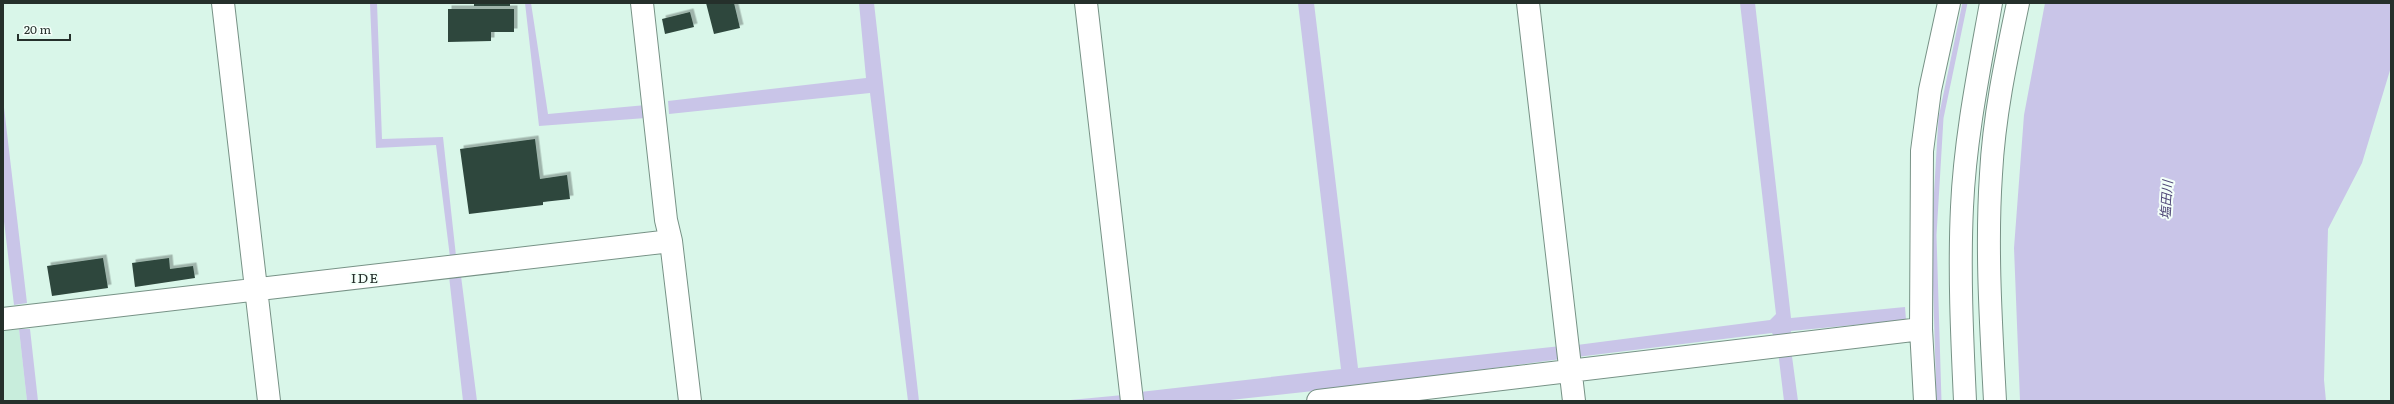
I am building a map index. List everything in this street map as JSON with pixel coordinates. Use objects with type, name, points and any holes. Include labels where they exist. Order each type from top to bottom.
[{"type":"street","points":[[223,3],[269,401]]},
{"type":"street","points":[[642,3],[666,220],[671,241],[690,401]]},
{"type":"street","points":[[1086,3],[1132,398]]},
{"type":"street","points":[[1528,3],[1574,401]]},
{"type":"street","points":[[1925,401],[1921,329],[1922,151],[1930,90],[1949,3]]},
{"type":"street","points":[[1965,401],[1962,326],[1962,207],[1975,92],[1991,3]]},
{"type":"street","points":[[1995,401],[1988,253],[1991,173],[1998,99],[2018,3]]},
{"type":"street","points":[[3,319],[671,241]]},
{"type":"street","points":[[1318,401],[1353,397],[1569,358],[1783,344],[1921,329]]},
{"type":"shaded area","points":[[19,329],[27,401],[3,401],[3,330]]},
{"type":"water","points":[[370,3],[377,3],[382,139],[443,137],[456,256],[450,257],[436,145],[376,148]]},
{"type":"water","points":[[525,3],[531,3],[548,114],[646,105],[646,118],[539,126]]},
{"type":"water","points":[[859,3],[874,3],[919,401],[908,401],[870,93],[669,114],[668,101],[866,78]]},
{"type":"water","points":[[1298,3],[1314,3],[1358,368],[1561,346],[1561,359],[1359,386],[1221,401],[1141,401],[1140,392],[1341,369]]},
{"type":"water","points":[[1740,3],[1755,3],[1791,318],[1905,307],[1906,320],[1791,331],[1790,339],[1776,340],[1772,333],[1577,357],[1577,345],[1770,320],[1776,314]]},
{"type":"water","name":"塩田川","points":[[2045,3],[2391,3],[2391,67],[2362,163],[2328,229],[2324,380],[2326,401],[2020,401],[2014,248],[2024,115]]},
{"type":"water","points":[[3,99],[27,303],[14,305],[3,213]]},
{"type":"water","points":[[449,276],[461,276],[477,401],[463,401]]},
{"type":"water","points":[[19,329],[30,329],[38,401],[27,401]]},
{"type":"water","points":[[1791,349],[1798,401],[1784,401],[1778,351]]},
{"type":"water","points":[[1123,395],[1123,401],[1060,401]]},
{"type":"building","points":[[474,3],[510,3],[510,6],[474,6]]},
{"type":"building","points":[[706,3],[734,3],[740,28],[714,34]]},
{"type":"building","points":[[448,9],[514,9],[514,32],[491,32],[491,41],[448,42]]},
{"type":"building","points":[[690,12],[694,27],[665,34],[662,19]]},
{"type":"building","points":[[535,139],[540,179],[567,175],[570,199],[543,202],[543,205],[469,214],[460,149]]},
{"type":"building","points":[[103,258],[108,288],[52,296],[47,266]]},
{"type":"building","points":[[169,258],[170,269],[193,266],[195,278],[135,287],[132,263]]},
{"type":"waterway","points":[[1939,401],[1934,235],[1941,118],[1965,3]]},
{"type":"district","name":"IDE","points":[[365,278]]}]
